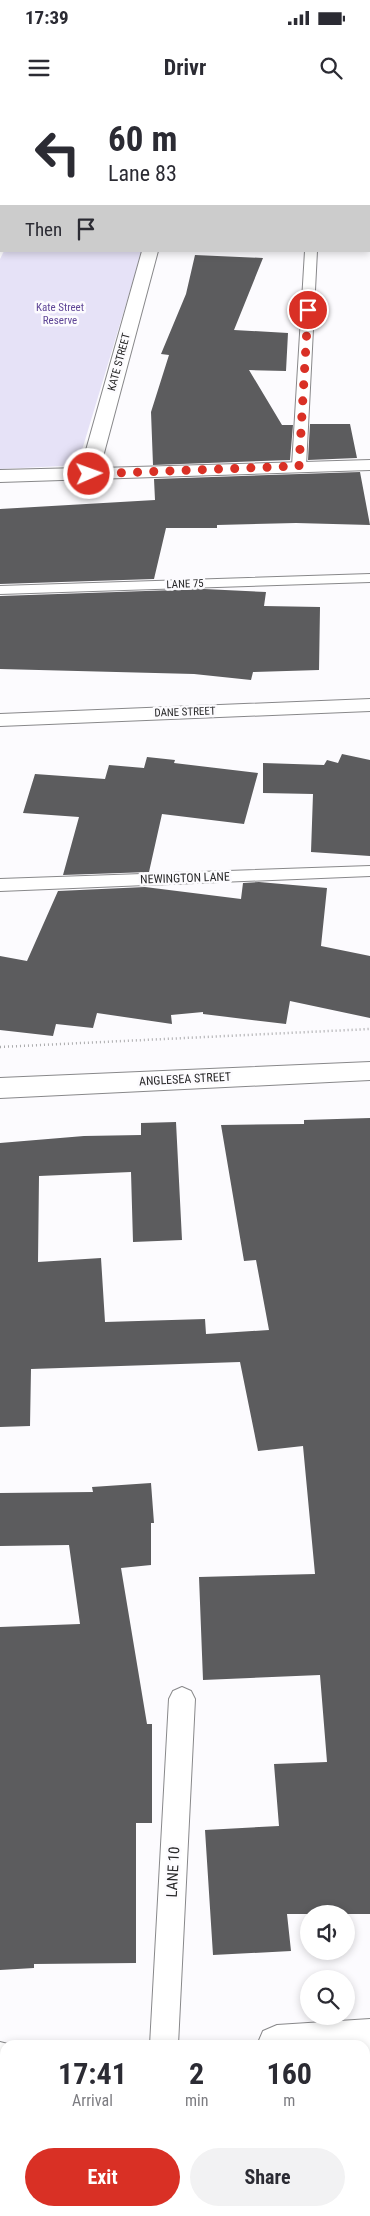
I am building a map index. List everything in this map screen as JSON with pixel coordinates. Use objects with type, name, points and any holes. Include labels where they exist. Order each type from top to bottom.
[{"type":"street","name":"KATE STREET","points":[[89,474],[150,252]]},
{"type":"street","points":[[0,476],[370,465]]},
{"type":"street","name":"DANE STREET","points":[[0,720],[370,705]]},
{"type":"street","name":"ANGLESEA STREET","points":[[0,1088],[370,1071]]},
{"type":"street","points":[[354,2040],[370,2039]]},
{"type":"lane","points":[[299,466],[311,252]]},
{"type":"lane","name":"LANE 75","points":[[0,590],[370,578]]},
{"type":"lane","name":"NEWINGTON LANE","points":[[0,885],[370,871]]},
{"type":"lane","name":"LANE 10","points":[[164,2040],[182,1699]]},
{"type":"path","points":[[0,1047],[370,1029]]},
{"type":"green space","name":"Kate Street Reserve","points":[[4,252],[142,252],[82,450],[63,466],[0,469],[0,259]]},
{"type":"building","points":[[195,255],[263,258],[234,330],[288,333],[286,371],[249,370],[282,425],[293,425],[290,460],[153,465],[151,412],[169,355],[161,354],[186,294]]},
{"type":"building","points":[[310,424],[350,424],[357,458],[308,460]]},
{"type":"building","points":[[360,472],[370,525],[296,523],[217,525],[217,528],[166,528],[154,579],[0,584],[0,509],[155,500],[154,479]]},
{"type":"building","points":[[204,589],[266,592],[264,606],[320,607],[319,670],[253,672],[251,680],[194,674],[0,669],[0,596]]},
{"type":"building","points":[[342,754],[370,760],[370,856],[311,852],[313,794],[263,793],[263,763],[324,765],[327,760],[338,763]]},
{"type":"building","points":[[147,757],[175,760],[174,763],[258,773],[244,824],[162,814],[149,872],[63,875],[79,817],[23,813],[35,774],[105,779],[109,765],[144,768]]},
{"type":"building","points":[[259,882],[327,888],[321,946],[370,956],[370,1018],[290,1001],[286,1024],[203,1014],[203,1012],[171,1015],[172,1024],[97,1013],[93,1028],[56,1024],[53,1036],[0,1030],[0,956],[27,961],[58,891],[145,887],[241,899],[243,883]]},
{"type":"building","points":[[370,1118],[370,1914],[355,1914],[355,1905],[300,1905],[300,1914],[287,1914],[291,1951],[213,1955],[205,1830],[279,1826],[274,1764],[327,1762],[320,1675],[203,1680],[199,1577],[315,1574],[303,1446],[258,1451],[240,1362],[31,1369],[30,1426],[0,1427],[0,1143],[84,1136],[141,1135],[141,1123],[176,1122],[182,1240],[133,1242],[131,1172],[39,1176],[38,1262],[101,1258],[105,1322],[205,1319],[206,1334],[269,1330],[256,1260],[244,1261],[221,1125],[304,1124],[304,1120]]},
{"type":"building","points":[[151,1483],[154,1523],[151,1523],[151,1565],[121,1568],[147,1724],[152,1724],[152,1823],[136,1823],[136,1963],[34,1964],[34,1968],[0,1970],[0,1627],[80,1624],[69,1545],[0,1546],[0,1493],[93,1492],[92,1487]]},
{"type":"route","points":[[89,474],[299,466],[308,310]]}]
